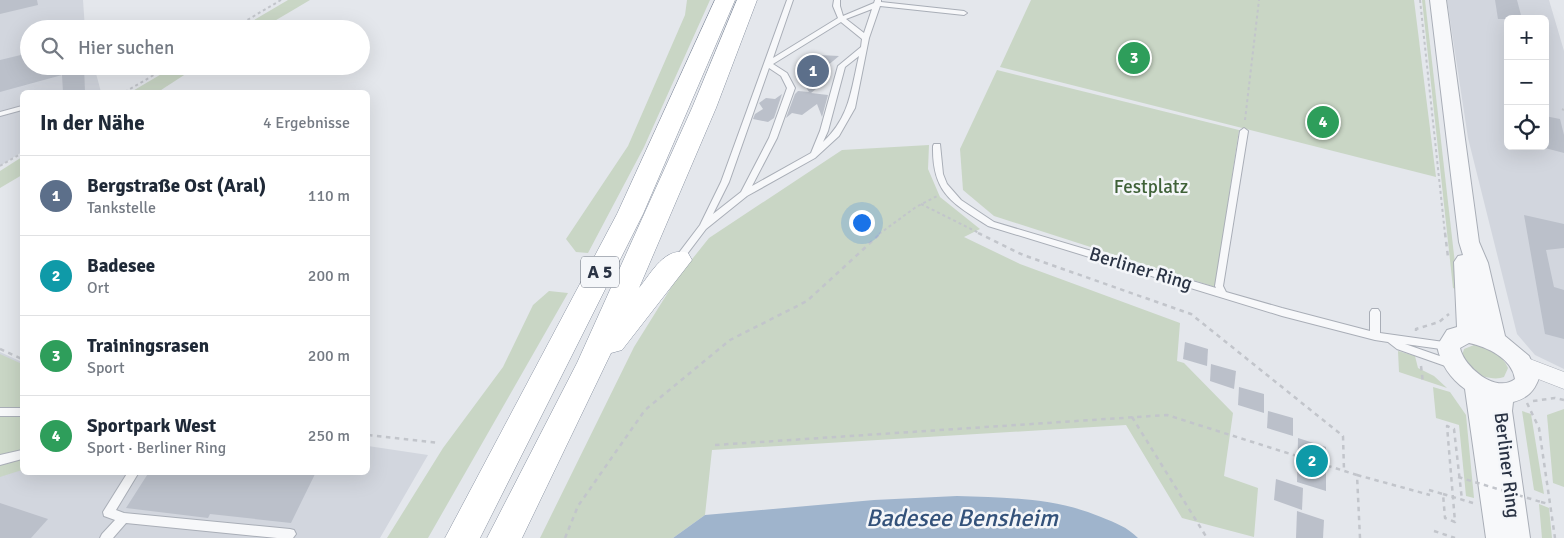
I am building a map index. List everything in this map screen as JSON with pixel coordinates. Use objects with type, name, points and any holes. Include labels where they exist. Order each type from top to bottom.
[{"type":"highway","name":"A 5","points":[[462,538],[630,214],[725,0]]},
{"type":"highway","name":"A 5","points":[[504,538],[590,367],[704,108],[747,0]]},
{"type":"highway","points":[[590,367],[678,260]]},
{"type":"street","points":[[1438,0],[1468,242],[1477,263],[1495,341]]},
{"type":"street","points":[[1468,242],[1465,256],[1469,334]]},
{"type":"street","points":[[1451,356],[1455,338],[1469,334],[1495,341],[1511,351],[1520,390]]},
{"type":"street","name":"Berliner Ring","points":[[1451,356],[1464,376],[1476,384],[1520,390]]},
{"type":"street","points":[[1520,390],[1564,381]]},
{"type":"street","name":"Berliner Ring","points":[[1476,384],[1499,538]]},
{"type":"street","points":[[1520,390],[1564,389]]},
{"type":"street","name":"Berliner Ring","points":[[1517,538],[1500,411],[1501,399],[1520,390]]},
{"type":"lane","points":[[678,260],[703,227],[726,182],[790,0]]},
{"type":"lane","points":[[837,0],[836,5],[841,19],[866,38]]},
{"type":"lane","points":[[768,64],[841,19],[878,2],[964,13]]},
{"type":"lane","points":[[703,227],[744,194],[812,156],[836,134],[851,108],[866,38],[878,2]]},
{"type":"lane","points":[[812,156],[824,131],[842,66],[864,48]]},
{"type":"lane","points":[[744,194],[774,138],[791,88],[784,75],[768,64]]},
{"type":"lane","points":[[0,114],[20,109]]},
{"type":"lane","points":[[1222,292],[1219,286],[1244,131]]},
{"type":"lane","name":"Berliner Ring","points":[[938,146],[936,172],[946,191],[966,208],[991,224],[1222,292],[1282,312],[1375,336],[1408,340],[1451,356]]},
{"type":"lane","points":[[1375,312],[1375,336]]},
{"type":"lane","name":"Berliner Ring","points":[[1391,339],[1400,346],[1451,356]]},
{"type":"lane","points":[[0,412],[20,412]]},
{"type":"lane","points":[[0,460],[20,455]]},
{"type":"lane","points":[[132,475],[108,512],[124,518],[290,534]]},
{"type":"lane","points":[[106,538],[124,518]]},
{"type":"path","points":[[247,20],[281,0]]},
{"type":"path","points":[[1244,131],[1259,0]]},
{"type":"path","points":[[1420,0],[1448,266]]},
{"type":"path","points":[[128,90],[154,75]]},
{"type":"path","points":[[0,166],[20,154]]},
{"type":"path","points":[[565,538],[578,506],[645,410],[730,340],[808,301],[876,236],[921,204],[946,191]]},
{"type":"path","points":[[921,204],[1023,255],[1191,314],[1343,436],[1344,470]]},
{"type":"path","points":[[1417,336],[1416,329],[1440,322],[1453,311]]},
{"type":"path","points":[[0,349],[20,358]]},
{"type":"path","points":[[1420,362],[1423,383]]},
{"type":"path","points":[[1520,390],[1564,400]]},
{"type":"path","points":[[1520,390],[1539,428],[1555,538]]},
{"type":"path","points":[[715,445],[1167,415],[1299,456],[1312,464],[1317,463],[1344,470],[1430,495]]},
{"type":"path","points":[[1132,418],[1207,538]]},
{"type":"path","points":[[1443,494],[1445,518],[1455,522],[1447,426],[1454,429],[1462,500]]},
{"type":"path","points":[[370,435],[439,443]]},
{"type":"path","points":[[1358,475],[1360,538]]},
{"type":"path","points":[[1458,476],[1549,504]]},
{"type":"path","points":[[1429,490],[1475,504]]},
{"type":"path","points":[[1434,531],[1455,538]]},
{"type":"shaded area","points":[[0,0],[83,0],[84,20],[20,20],[20,75],[96,75],[100,90],[20,90],[20,153],[0,166]]},
{"type":"shaded area","points":[[1447,0],[1549,0],[1564,51],[1564,369],[1535,355],[1517,334],[1468,138]]},
{"type":"shaded area","points":[[0,352],[20,361],[20,475],[370,475],[370,446],[428,455],[380,538],[0,538]]},
{"type":"green space","points":[[288,0],[310,0],[276,20],[254,20]]},
{"type":"green space","points":[[687,0],[710,0],[644,147],[588,253],[576,252],[566,239],[628,146],[685,15]]},
{"type":"green space","points":[[1031,0],[1414,0],[1436,177],[1000,67]]},
{"type":"green space","points":[[1422,0],[1425,0],[1458,290],[1453,288]]},
{"type":"green space","name":"Festplatz","points":[[997,70],[1239,130],[1215,287],[994,216],[963,190],[960,149]]},
{"type":"green space","points":[[160,75],[184,75],[161,90],[134,90]]},
{"type":"green space","points":[[929,145],[928,169],[940,197],[980,229],[964,237],[1020,264],[1180,323],[1177,361],[1184,363],[1233,413],[1224,476],[1258,488],[1254,537],[1182,518],[1126,425],[712,450],[705,515],[673,538],[540,538],[634,347],[677,278],[709,238],[842,150]]},
{"type":"green space","points":[[20,158],[20,176],[0,188],[0,171]]},
{"type":"green space","points":[[549,291],[568,293],[428,538],[387,538],[443,448],[503,367],[533,305]]},
{"type":"green space","points":[[1474,345],[1489,349],[1502,359],[1508,368],[1504,377],[1490,378],[1475,373],[1469,368],[1463,356],[1464,349]]},
{"type":"green space","points":[[1398,351],[1415,356],[1418,368],[1434,376],[1447,388],[1399,372]]},
{"type":"green space","points":[[0,354],[20,363],[20,471],[0,477]]},
{"type":"green space","points":[[1433,387],[1450,392],[1466,415],[1474,498],[1466,496],[1459,425],[1436,418]]},
{"type":"green space","points":[[1564,409],[1564,487],[1553,483],[1547,415]]},
{"type":"green space","points":[[1522,411],[1531,414],[1544,494],[1534,490]]},
{"type":"green space","points":[[1539,504],[1549,508],[1552,538],[1542,538]]},
{"type":"water","name":"Badesee Bensheim","points":[[957,496],[1048,502],[1083,510],[1116,523],[1138,538],[673,538],[705,515],[874,500]]},
{"type":"building","points":[[0,0],[37,0],[38,5],[0,14]]},
{"type":"building","points":[[1495,0],[1517,0],[1521,15],[1504,15],[1504,19],[1498,19]]},
{"type":"building","points":[[20,55],[20,75],[62,75],[0,92],[0,60]]},
{"type":"building","points":[[820,55],[839,56],[827,66],[830,71],[824,75],[827,80],[811,93],[828,95],[822,117],[817,104],[802,115],[792,113],[786,118],[795,94],[798,91],[809,92],[796,72]]},
{"type":"building","points":[[62,75],[84,75],[85,90],[63,90]]},
{"type":"building","points":[[782,94],[774,118],[768,122],[753,119],[755,114],[763,109],[759,103],[766,98],[775,99]]},
{"type":"building","points":[[1549,117],[1560,119],[1564,135],[1564,153],[1549,149]]},
{"type":"building","points":[[1524,215],[1564,224],[1564,248],[1546,250],[1554,287],[1564,290],[1564,339],[1545,334]]},
{"type":"building","points":[[1185,342],[1208,349],[1207,366],[1183,359]]},
{"type":"building","points":[[1211,364],[1236,371],[1234,389],[1210,381]]},
{"type":"building","points":[[1239,387],[1264,394],[1264,413],[1238,405]]},
{"type":"building","points":[[1268,411],[1293,418],[1293,436],[1267,428]]},
{"type":"building","points":[[1298,438],[1326,447],[1326,491],[1297,482]]},
{"type":"building","points":[[147,475],[315,475],[291,523],[210,514],[208,518],[126,508]]},
{"type":"building","points":[[1276,479],[1303,488],[1302,510],[1274,500]]},
{"type":"building","points":[[0,503],[48,519],[31,538],[0,538]]},
{"type":"building","points":[[1297,511],[1324,520],[1323,538],[1296,538]]},
{"type":"place","name":"Trainingsrasen","points":[[1134,58]]},
{"type":"place","name":"Bergstraße Ost (Aral)","points":[[813,71]]},
{"type":"place","name":"Sportpark West","points":[[1323,122]]},
{"type":"place","name":"Badesee","points":[[1312,461]]}]
